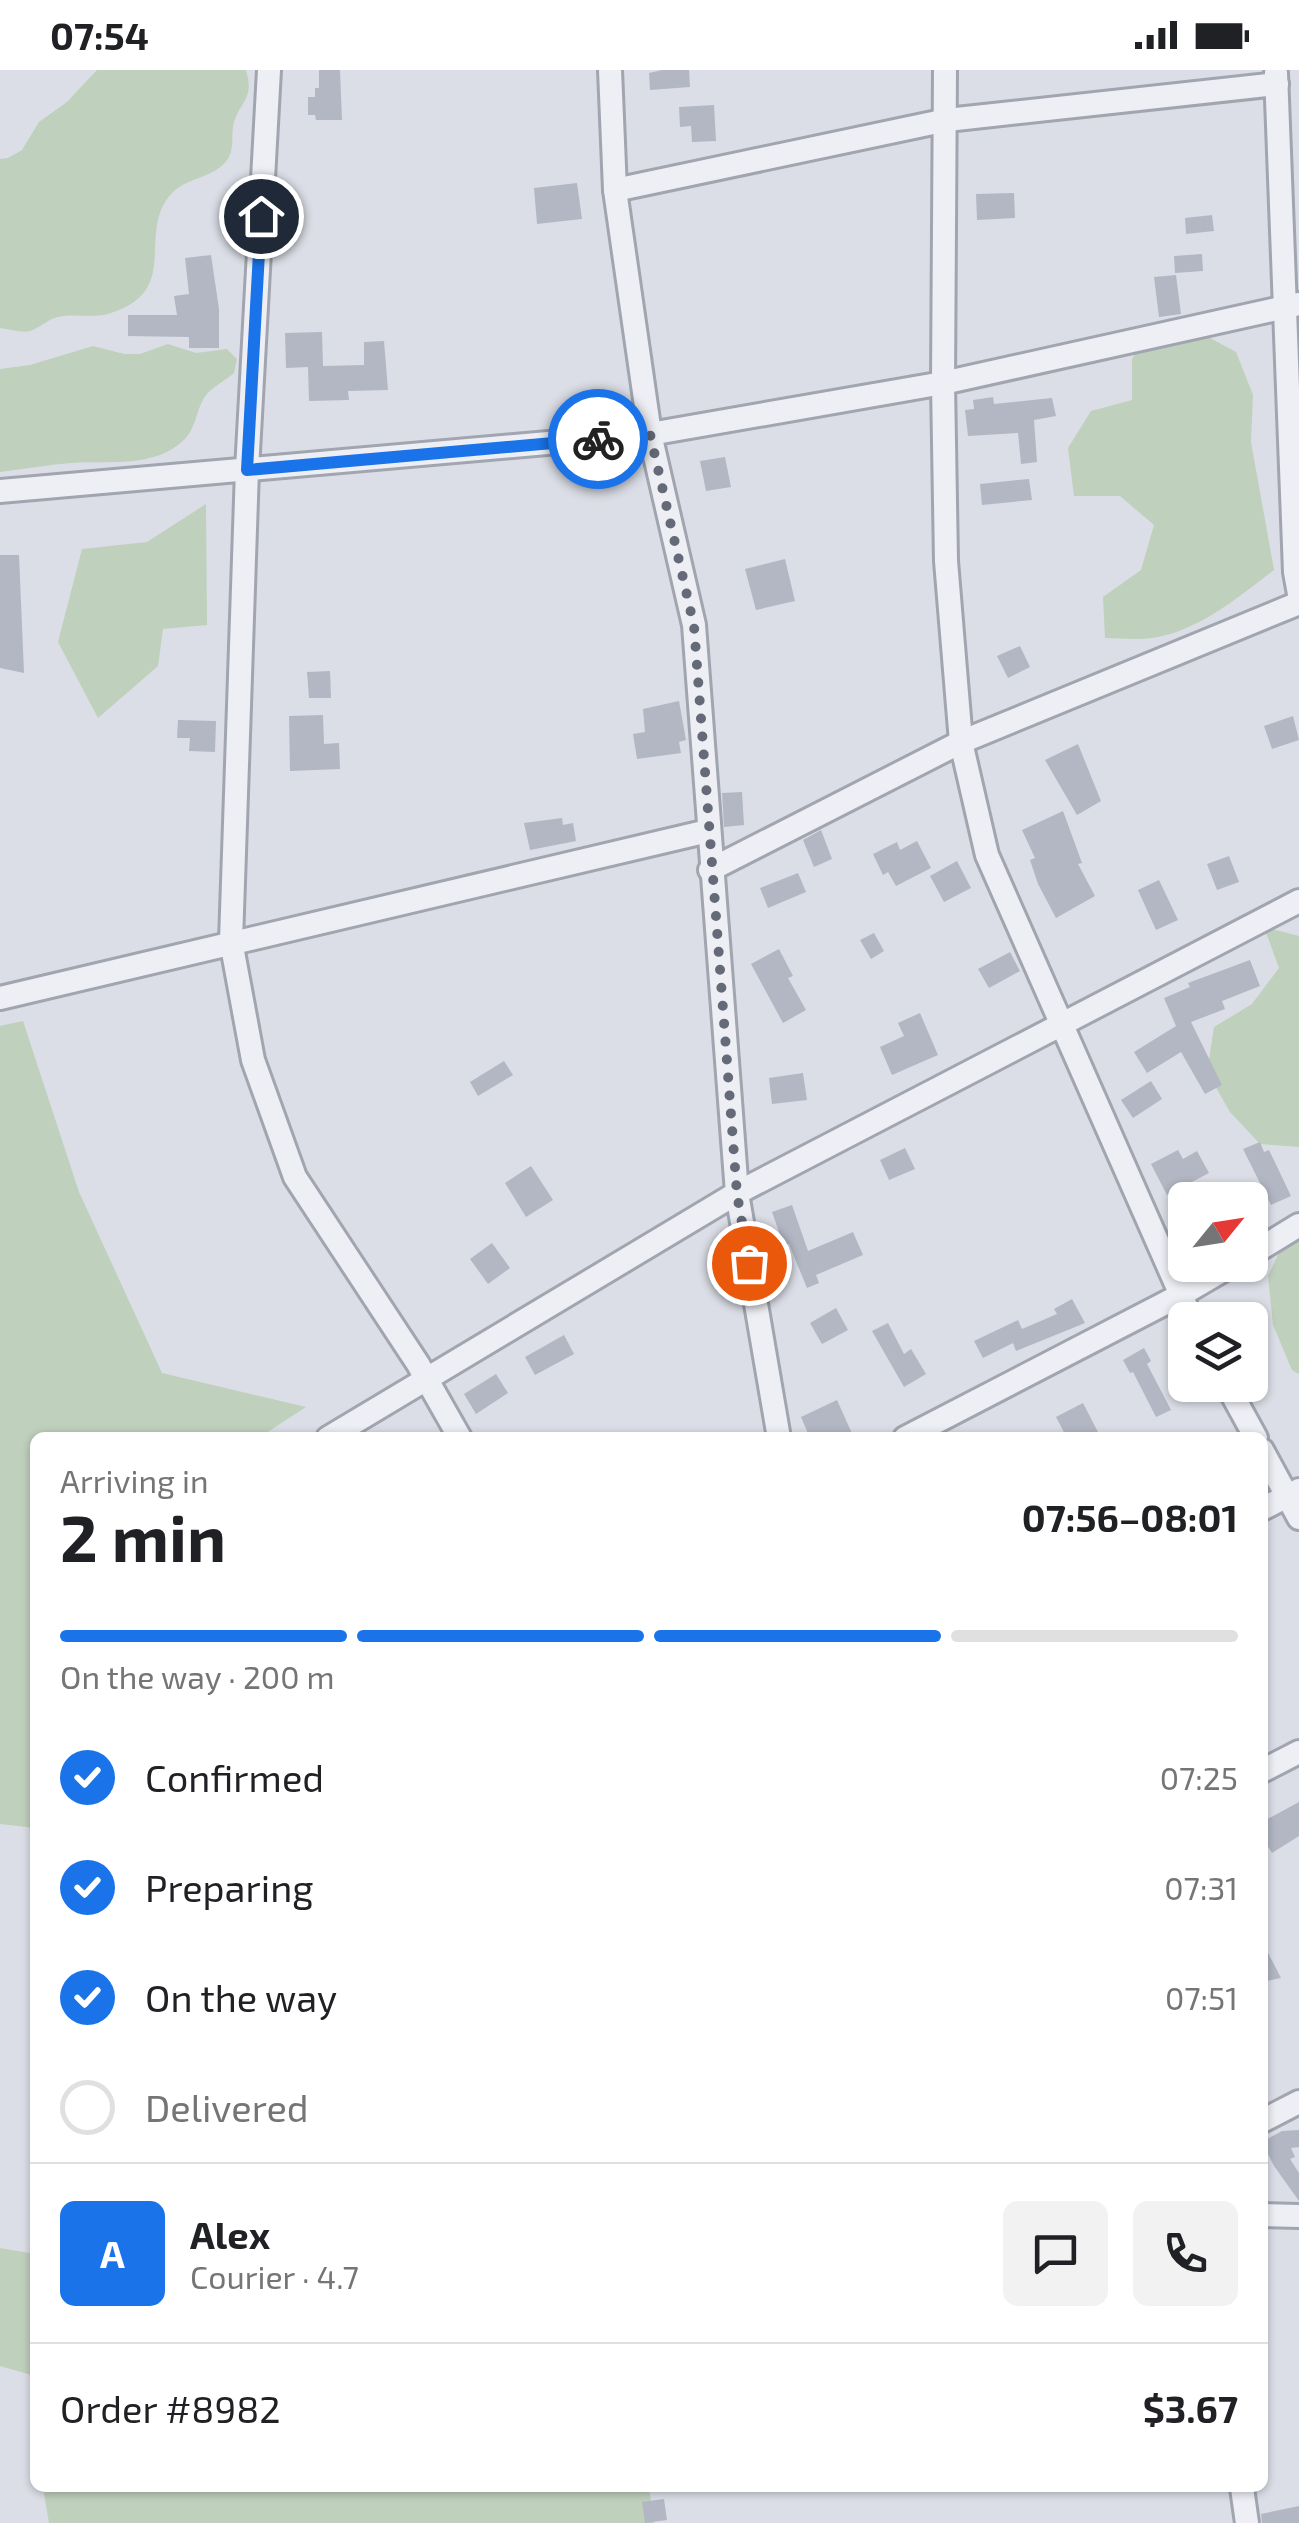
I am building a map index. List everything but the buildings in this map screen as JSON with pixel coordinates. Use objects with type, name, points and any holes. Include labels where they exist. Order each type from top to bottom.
[{"type":"street","points":[[268,70],[247,470],[231,941],[253,1060],[296,1177],[457,1432]]},
{"type":"street","points":[[610,70],[614,190],[650,434],[694,626],[737,1194],[778,1432]]},
{"type":"street","points":[[945,70],[946,562],[962,742],[987,855],[1183,1302]]},
{"type":"street","points":[[614,190],[946,120],[1276,77],[1292,306],[1299,594]]},
{"type":"street","points":[[0,491],[650,434],[943,383],[1292,306]]},
{"type":"street","points":[[710,870],[962,742],[1299,603]]},
{"type":"street","points":[[0,998],[708,830]]},
{"type":"street","points":[[338,1432],[737,1194],[1299,900]]},
{"type":"street","points":[[1268,1244],[1299,1226]]},
{"type":"street","points":[[917,1432],[1203,1282]]},
{"type":"street","points":[[1237,1402],[1253,1432]]},
{"type":"street","points":[[1268,1458],[1293,1493],[1299,1518]]},
{"type":"street","points":[[1268,1506],[1293,1493]]},
{"type":"street","points":[[1268,1768],[1299,1752]]},
{"type":"street","points":[[1268,2118],[1299,2102]]},
{"type":"street","points":[[1268,2215],[1299,2216]]},
{"type":"street","points":[[1243,2492],[1247,2523]]},
{"type":"green space","points":[[97,70],[246,70],[248,92],[234,124],[231,152],[217,169],[178,188],[162,208],[152,275],[146,290],[133,303],[105,315],[58,317],[30,331],[0,328],[0,159],[22,150],[39,122],[67,102]]},
{"type":"green space","points":[[1153,322],[1197,331],[1236,352],[1253,395],[1251,442],[1274,570],[1217,612],[1185,629],[1152,638],[1105,638],[1103,597],[1141,570],[1154,525],[1120,496],[1074,496],[1068,448],[1091,411],[1132,400],[1132,359]]},
{"type":"green space","points":[[168,344],[196,353],[227,349],[237,359],[234,373],[204,398],[184,440],[145,459],[0,472],[0,369],[30,365],[93,346],[140,354]]},
{"type":"green space","points":[[206,504],[207,625],[163,629],[158,666],[98,718],[58,642],[82,549],[147,542]]},
{"type":"green space","points":[[1264,927],[1299,936],[1299,1147],[1260,1144],[1230,1112],[1207,1072],[1214,1027],[1252,1004],[1279,968]]},
{"type":"green space","points":[[23,1021],[79,1192],[162,1373],[306,1407],[268,1432],[30,1432],[30,1827],[0,1824],[0,1026]]},
{"type":"green space","points":[[1299,1232],[1299,1374],[1292,1370],[1273,1325],[1268,1276],[1287,1235]]},
{"type":"green space","points":[[0,2248],[30,2253],[30,2375],[0,2366]]},
{"type":"green space","points":[[44,2492],[650,2492],[654,2523],[49,2523]]},
{"type":"way so far","points":[[598,439],[650,434],[694,626],[737,1194],[749,1263]]},
{"type":"route","points":[[261,216],[247,470],[598,439]]}]
